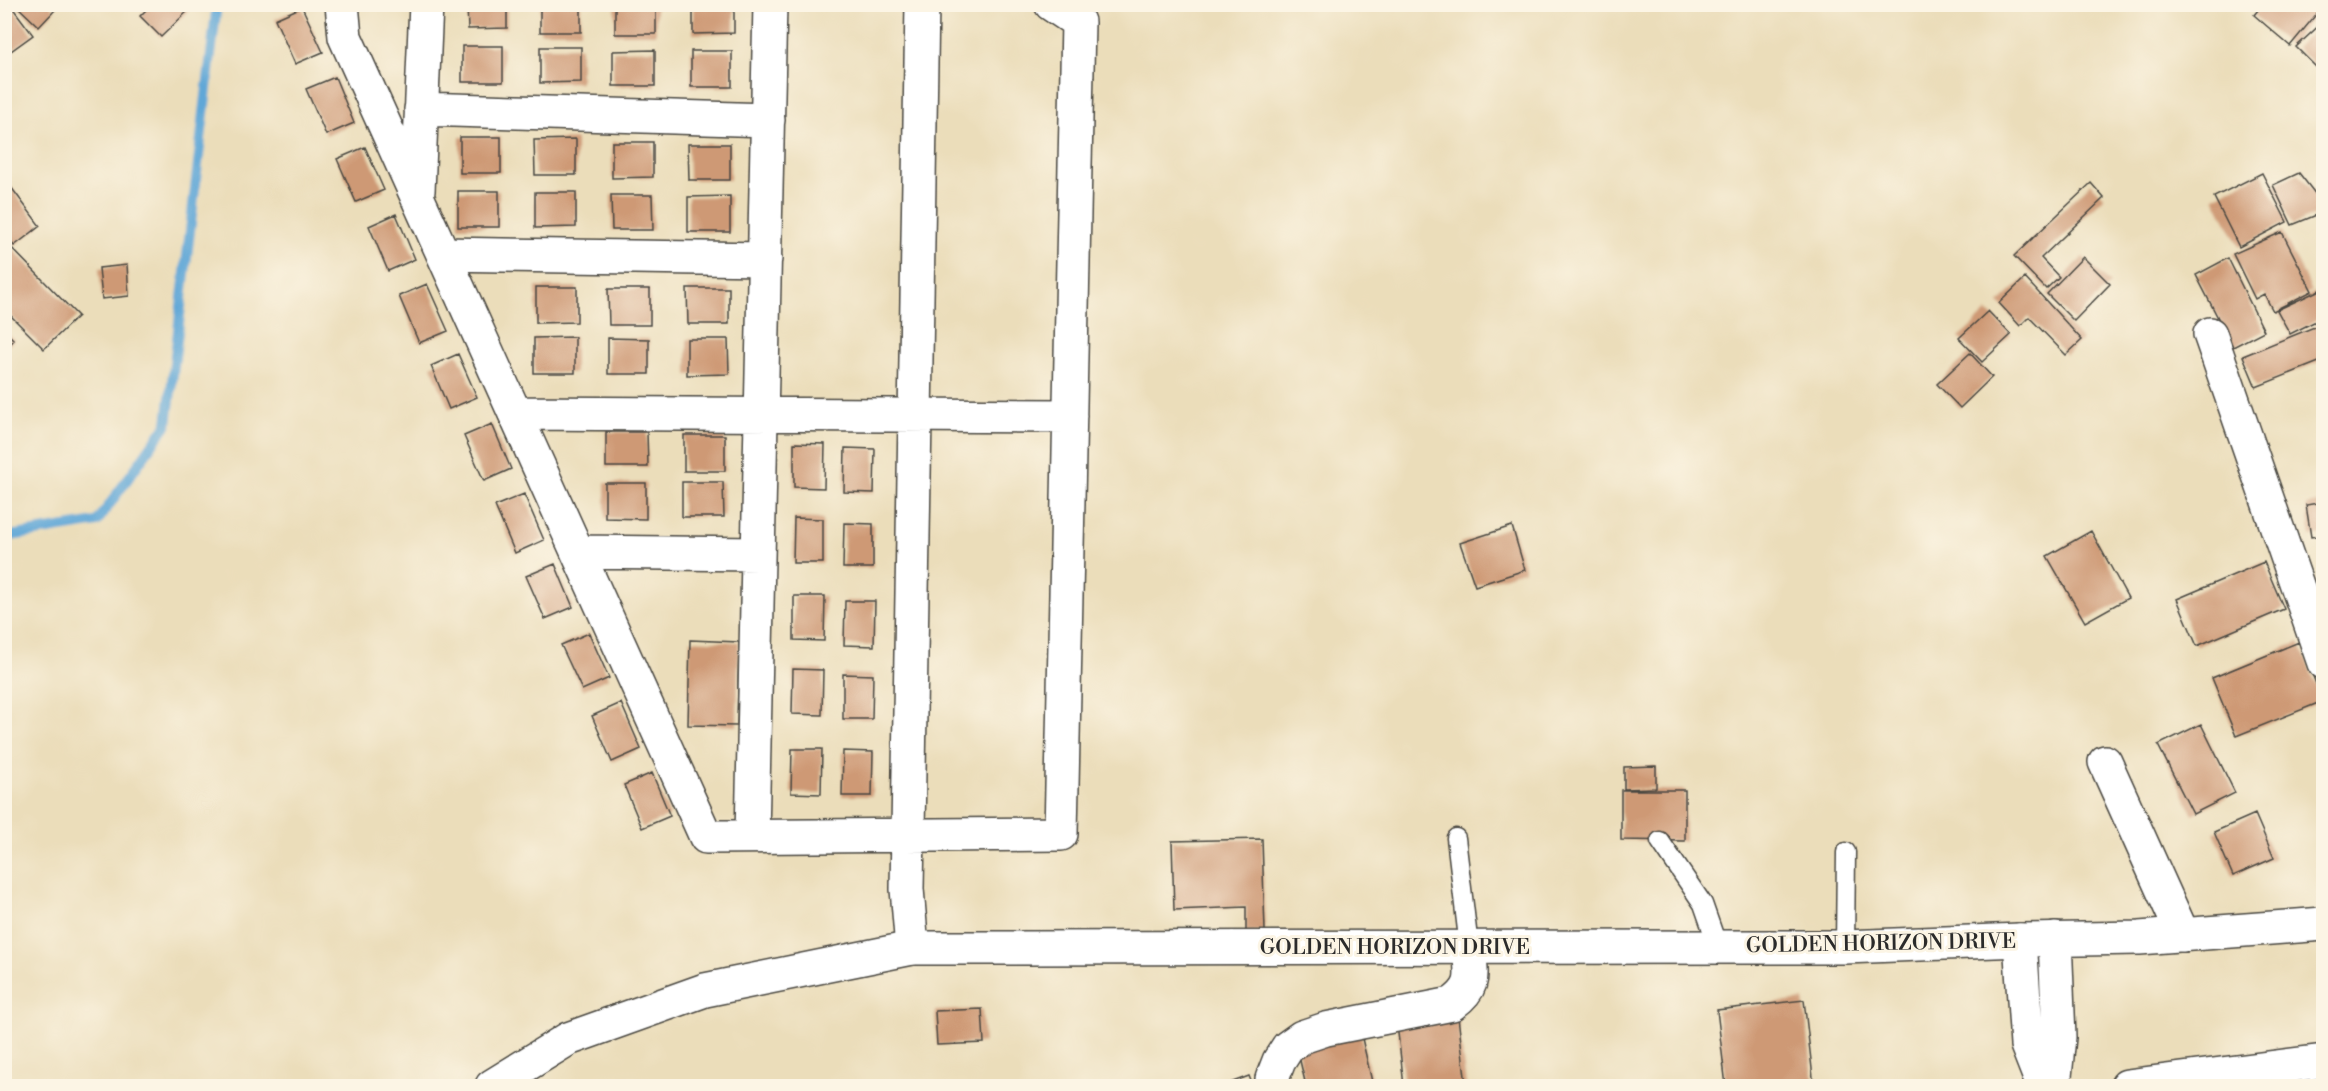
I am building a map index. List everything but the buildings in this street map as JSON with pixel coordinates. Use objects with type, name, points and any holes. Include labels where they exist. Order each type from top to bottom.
[{"type":"street","points":[[342,4],[345,37],[706,837],[1061,834],[1078,22],[1051,4]]},
{"type":"street","points":[[417,199],[426,4]]},
{"type":"street","points":[[752,836],[770,4]]},
{"type":"street","points":[[912,948],[907,889],[922,4]]},
{"type":"street","points":[[421,109],[768,120]]},
{"type":"street","points":[[443,254],[765,259]]},
{"type":"street","points":[[2210,334],[2324,663]]},
{"type":"street","points":[[515,413],[1070,416]]},
{"type":"street","points":[[578,552],[758,554]]},
{"type":"street","points":[[2105,762],[2183,935]]},
{"type":"street","name":"GOLDEN HORIZON DRIVE","points":[[492,1086],[568,1039],[705,990],[912,948],[1845,947],[2139,938],[2324,924]]},
{"type":"street","points":[[2054,1086],[2059,1037],[2055,939]]},
{"type":"street","points":[[2020,940],[2027,1045],[2043,1086]]},
{"type":"street","points":[[1272,1079],[1288,1047],[1302,1037],[1326,1029],[1452,1004],[1467,993],[1471,978],[1469,947]]},
{"type":"street","points":[[2127,1086],[2252,1078],[2324,1061]]},
{"type":"lane","points":[[1456,838],[1469,947]]},
{"type":"lane","points":[[1660,842],[1702,903],[1718,947]]},
{"type":"lane","points":[[1845,947],[1846,852]]},
{"type":"waterway","points":[[4,537],[97,522],[167,424],[217,4]]}]
